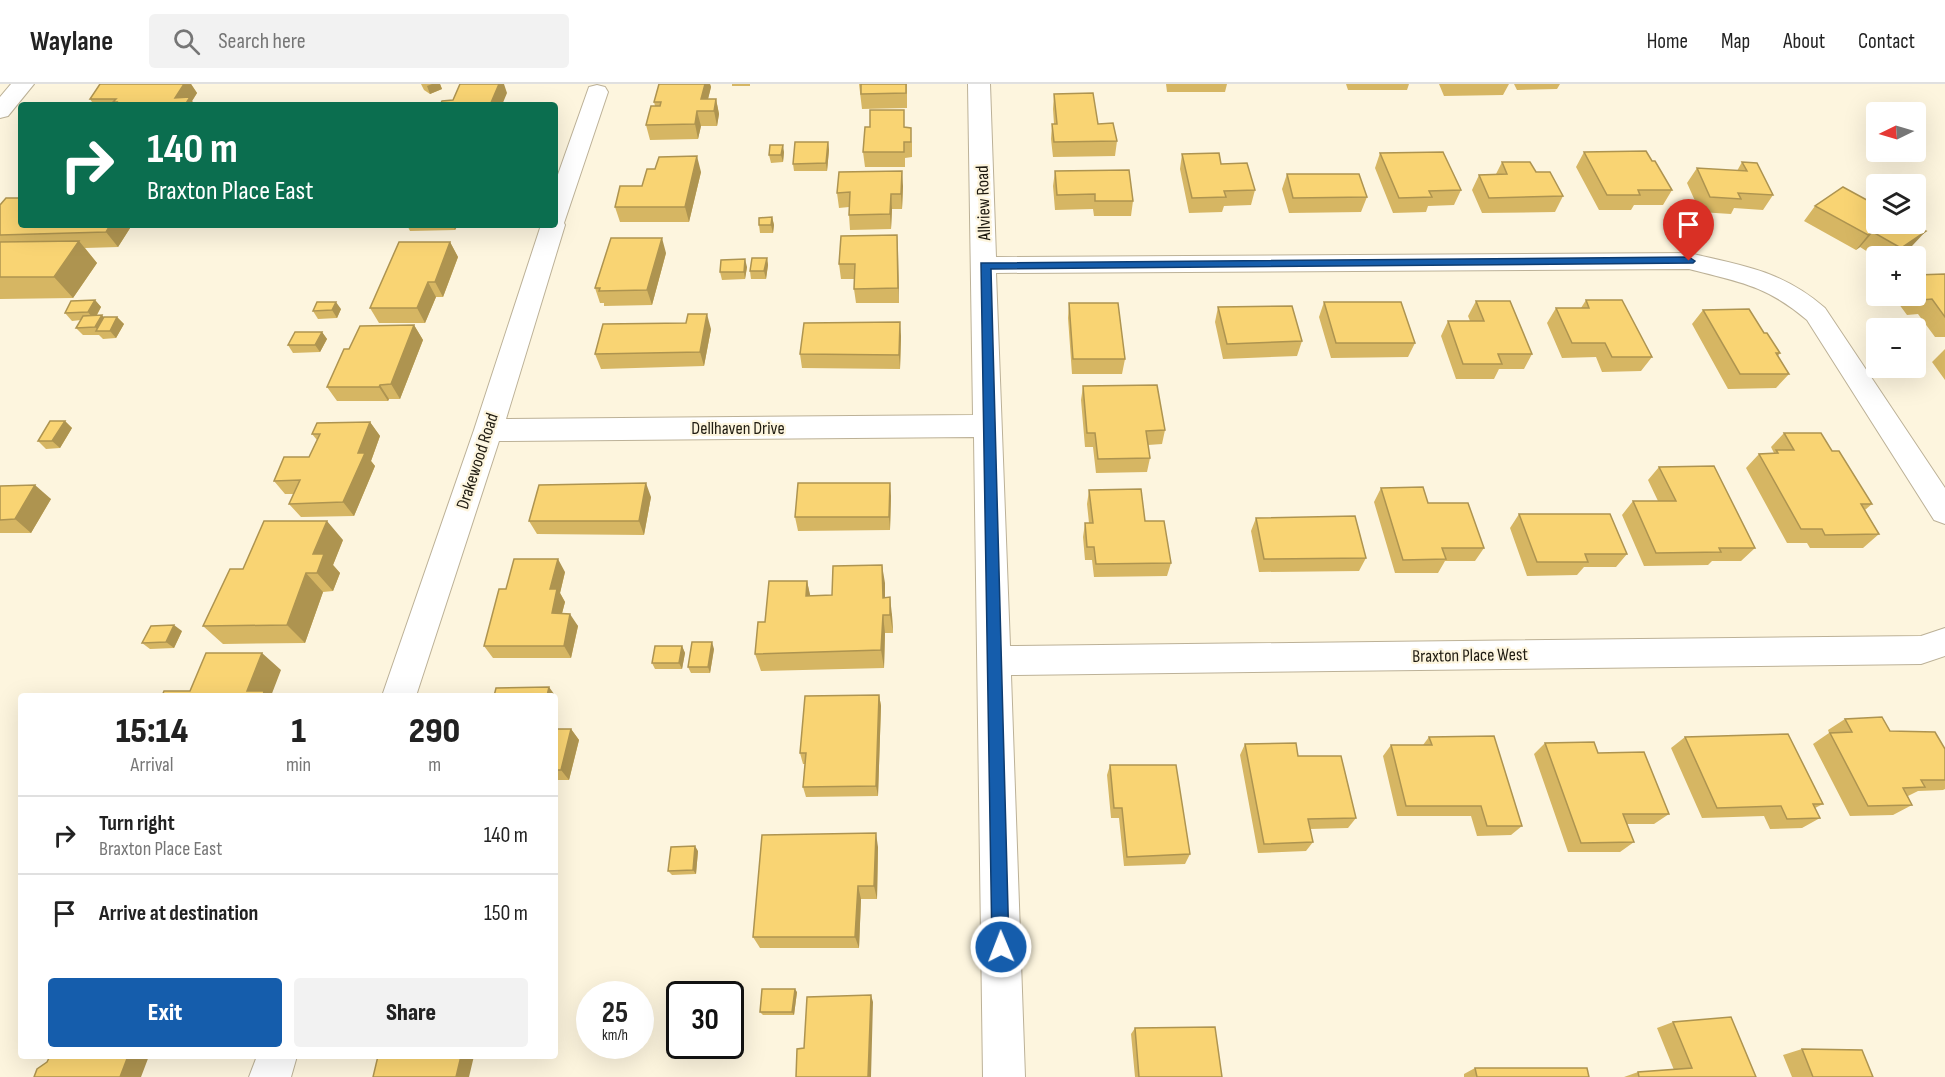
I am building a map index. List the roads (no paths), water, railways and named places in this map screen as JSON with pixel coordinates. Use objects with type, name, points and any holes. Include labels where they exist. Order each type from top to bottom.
[{"type":"street","points":[[0,111],[23,84]]},
{"type":"street","name":"Allview Road","points":[[979,84],[1004,1077]]},
{"type":"street","points":[[558,209],[597,92]]},
{"type":"street","name":"Drakewood Road","points":[[400,693],[552,228]]},
{"type":"street","points":[[985,266],[1689,261],[1734,272],[1767,281],[1795,296],[1816,315],[1945,512]]},
{"type":"street","name":"Dellhaven Drive","points":[[488,429],[988,426]]},
{"type":"street","name":"Braxton Place West","points":[[994,661],[1921,650],[1945,642]]},
{"type":"street","points":[[270,1077],[277,1059]]}]
